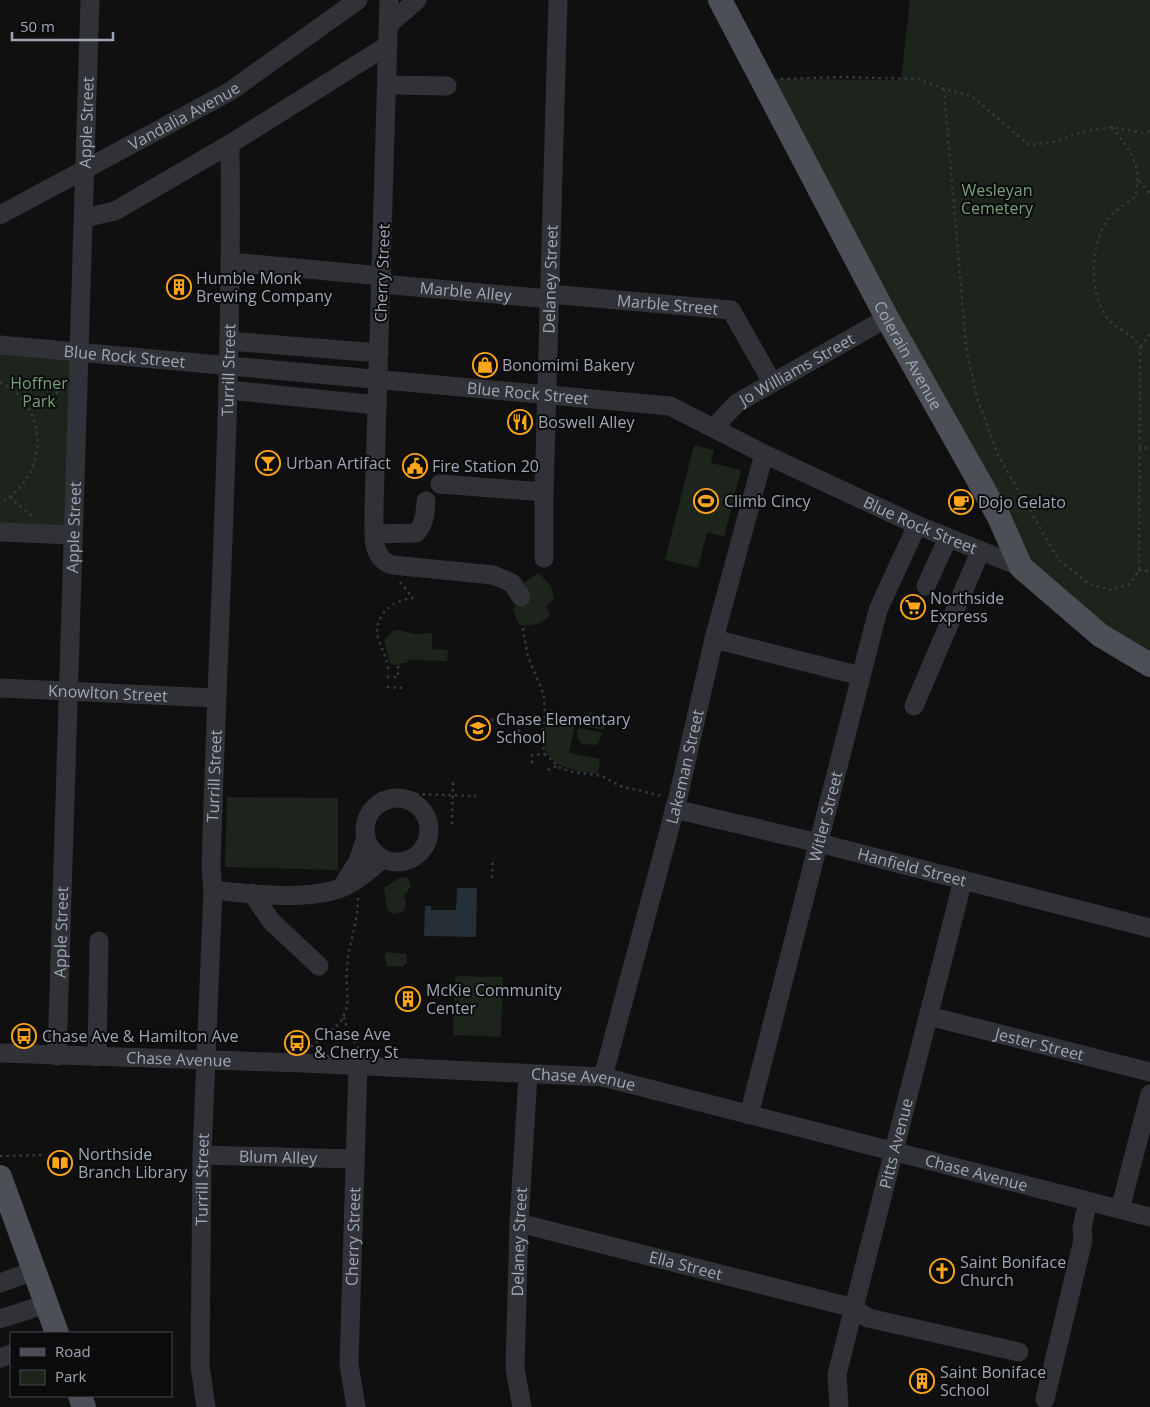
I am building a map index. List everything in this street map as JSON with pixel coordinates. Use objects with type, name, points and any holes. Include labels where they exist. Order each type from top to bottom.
[{"type":"main road","name":"Colerain Avenue","points":[[720,0],[887,318],[998,515],[1021,567],[1100,635],[1150,665]]},
{"type":"main road","points":[[0,1177],[57,1332]]},
{"type":"street","name":"Apple Street","points":[[56,1056],[90,0]]},
{"type":"street","name":"Vandalia Avenue","points":[[0,215],[229,92],[358,0]]},
{"type":"street","name":"Cherry Street","points":[[375,540],[389,0]]},
{"type":"street","points":[[388,25],[417,0]]},
{"type":"street","name":"Delaney Street","points":[[544,558],[544,492],[558,0]]},
{"type":"street","points":[[84,218],[115,211],[230,144],[388,45]]},
{"type":"street","points":[[387,85],[447,86]]},
{"type":"street","name":"Turrill Street","points":[[206,1407],[200,1366],[202,1155],[213,890],[211,867],[216,698],[229,366],[231,262],[230,144]]},
{"type":"street","name":"Marble Alley","points":[[231,262],[550,297]]},
{"type":"street","name":"Marble Street","points":[[550,297],[731,310],[772,382]]},
{"type":"street","name":"Jo Williams Street","points":[[714,427],[737,403],[887,318]]},
{"type":"street","points":[[229,341],[379,353]]},
{"type":"street","name":"Blue Rock Street","points":[[0,345],[670,406],[764,454],[918,525],[980,552],[1021,567]]},
{"type":"street","points":[[228,390],[377,405]]},
{"type":"street","name":"Lakeman Street","points":[[602,1077],[714,639],[764,454]]},
{"type":"street","points":[[440,484],[544,492]]},
{"type":"street","points":[[426,501],[425,516],[421,528],[416,533],[375,540],[380,559],[386,563],[493,575],[512,582],[521,597]]},
{"type":"street","name":"Witler Street","points":[[749,1115],[878,610],[918,525]]},
{"type":"street","points":[[0,532],[72,534]]},
{"type":"street","points":[[926,586],[948,538]]},
{"type":"street","points":[[914,706],[980,552]]},
{"type":"street","points":[[714,639],[861,676]]},
{"type":"street","name":"Knowlton Street","points":[[0,688],[216,698]]},
{"type":"street","points":[[395,798],[407,799],[422,810],[428,819],[429,831],[424,848],[417,856],[407,862],[395,863],[382,859],[370,850],[365,840],[364,828],[366,817],[373,808],[384,800],[395,798]]},
{"type":"street","name":"Hanfield Street","points":[[672,804],[819,844],[1150,928]]},
{"type":"street","points":[[350,889],[354,868],[365,840]]},
{"type":"street","points":[[213,890],[252,893],[321,894],[350,889],[358,879],[382,859]]},
{"type":"street","name":"Pitts Avenue","points":[[839,1407],[837,1374],[963,880]]},
{"type":"street","points":[[252,893],[271,920],[319,966]]},
{"type":"street","points":[[97,1057],[99,941]]},
{"type":"street","name":"Jester Street","points":[[929,1016],[1150,1072]]},
{"type":"street","name":"Chase Avenue","points":[[0,1053],[207,1062],[303,1063],[602,1077],[1150,1217]]},
{"type":"street","name":"Cherry Street","points":[[356,1407],[349,1364],[358,1066]]},
{"type":"street","name":"Delaney Street","points":[[522,1407],[515,1369],[519,1223],[528,1075]]},
{"type":"street","points":[[1120,1209],[1150,1094]]},
{"type":"street","name":"Blum Alley","points":[[202,1155],[354,1159]]},
{"type":"street","points":[[1045,1399],[1083,1240],[1082,1228],[1088,1201]]},
{"type":"street","name":"Ella Street","points":[[519,1223],[854,1308],[868,1318],[1019,1352]]},
{"type":"street","points":[[0,1283],[34,1271]]},
{"type":"street","points":[[0,1318],[46,1304]]},
{"type":"path","points":[[762,79],[843,77],[918,79],[944,90],[973,98],[1029,145],[1054,142],[1082,132],[1112,127],[1144,133],[1150,132]]},
{"type":"path","points":[[944,90],[966,347],[977,398],[998,455],[1058,559],[1088,584],[1111,590],[1130,584],[1139,570],[1140,347],[1132,335],[1112,322],[1099,302],[1094,256],[1098,238],[1113,213],[1135,197],[1139,181]]},
{"type":"path","points":[[1112,127],[1132,152],[1139,181],[1150,194]]},
{"type":"path","points":[[1140,347],[1150,334]]},
{"type":"path","points":[[0,382],[8,386],[25,402],[38,432],[38,447],[33,470],[27,481],[10,497],[0,503]]},
{"type":"path","points":[[28,410],[66,388]]},
{"type":"path","points":[[1139,448],[1150,448]]},
{"type":"path","points":[[1139,570],[1150,571]]},
{"type":"path","points":[[388,669],[387,659],[377,636],[381,619],[392,604],[403,599],[413,598],[399,580],[393,579]]},
{"type":"path","points":[[523,628],[528,657],[544,696],[541,740],[545,754],[557,766],[572,772],[602,776],[620,786],[672,804]]},
{"type":"path","points":[[387,677],[398,677],[398,666]]},
{"type":"path","points":[[387,687],[402,688]]},
{"type":"path","points":[[544,716],[575,722]]},
{"type":"path","points":[[478,719],[543,722]]},
{"type":"path","points":[[519,720],[519,732]]},
{"type":"path","points":[[532,763],[532,755],[545,754]]},
{"type":"path","points":[[548,770],[557,766]]},
{"type":"path","points":[[452,824],[453,780]]},
{"type":"path","points":[[416,794],[476,796]]},
{"type":"path","points":[[492,878],[493,858]]},
{"type":"path","points":[[303,1063],[310,1048],[328,1034],[344,1017],[348,1003],[346,972],[348,954],[357,924],[350,889]]},
{"type":"path","points":[[344,1017],[351,1038],[359,1048],[358,1066]]},
{"type":"path","points":[[0,1156],[43,1155]]},
{"type":"green space","name":"Wesleyan Cemetery","points":[[910,0],[1150,0],[1150,665],[1021,567],[762,79],[901,80]]},
{"type":"green space","name":"Hoffner Park","points":[[0,345],[79,352],[72,535],[0,532]]},
{"type":"green space","name":"Climb Cincy","points":[[694,445],[714,450],[711,463],[741,470],[724,537],[707,532],[698,568],[665,560]]},
{"type":"green space","points":[[538,573],[547,582],[552,591],[554,600],[546,606],[550,615],[536,624],[519,625],[512,608],[531,600],[521,585]]},
{"type":"green space","points":[[400,630],[414,634],[432,633],[432,649],[448,650],[447,661],[407,660],[407,663],[401,663],[401,665],[390,664],[384,640],[393,631]]},
{"type":"green space","points":[[591,712],[602,718],[604,730],[578,725],[582,717]]},
{"type":"green space","points":[[551,720],[575,724],[569,753],[600,759],[598,774],[565,767],[549,756],[545,748],[544,737],[546,723]]},
{"type":"green space","points":[[578,728],[603,733],[596,745],[582,744],[577,737]]},
{"type":"green space","points":[[227,797],[338,798],[338,870],[225,867]]},
{"type":"green space","points":[[401,877],[408,878],[411,886],[404,896],[406,904],[403,912],[392,914],[387,909],[384,888]]},
{"type":"green space","points":[[387,952],[406,954],[407,963],[403,967],[387,966],[384,955]]},
{"type":"green space","points":[[455,976],[503,977],[501,1037],[453,1035]]},
{"type":"shaded area","points":[[457,888],[477,888],[476,937],[424,936],[425,906],[431,906],[431,910],[456,910]]},
{"type":"place","name":"Humble Monk Brewing Company","points":[[179,287]]},
{"type":"place","name":"Bonomimi Bakery","points":[[485,365]]},
{"type":"place","name":"Boswell Alley","points":[[520,422]]},
{"type":"place","name":"Urban Artifact","points":[[268,463]]},
{"type":"place","name":"Fire Station 20","points":[[415,466]]},
{"type":"place","name":"Climb Cincy","points":[[706,501]]},
{"type":"place","name":"Dojo Gelato","points":[[961,502]]},
{"type":"place","name":"Northside Express","points":[[913,607]]},
{"type":"place","name":"Chase Elementary School","points":[[478,728]]},
{"type":"place","name":"McKie Community Center","points":[[408,999]]},
{"type":"place","name":"Chase Ave & Hamilton Ave","points":[[24,1036]]},
{"type":"place","name":"Chase Ave & Cherry St","points":[[297,1043]]},
{"type":"place","name":"Northside Branch Library","points":[[60,1163]]},
{"type":"place","name":"Saint Boniface Church","points":[[942,1271]]},
{"type":"place","name":"Saint Boniface School","points":[[922,1381]]}]
